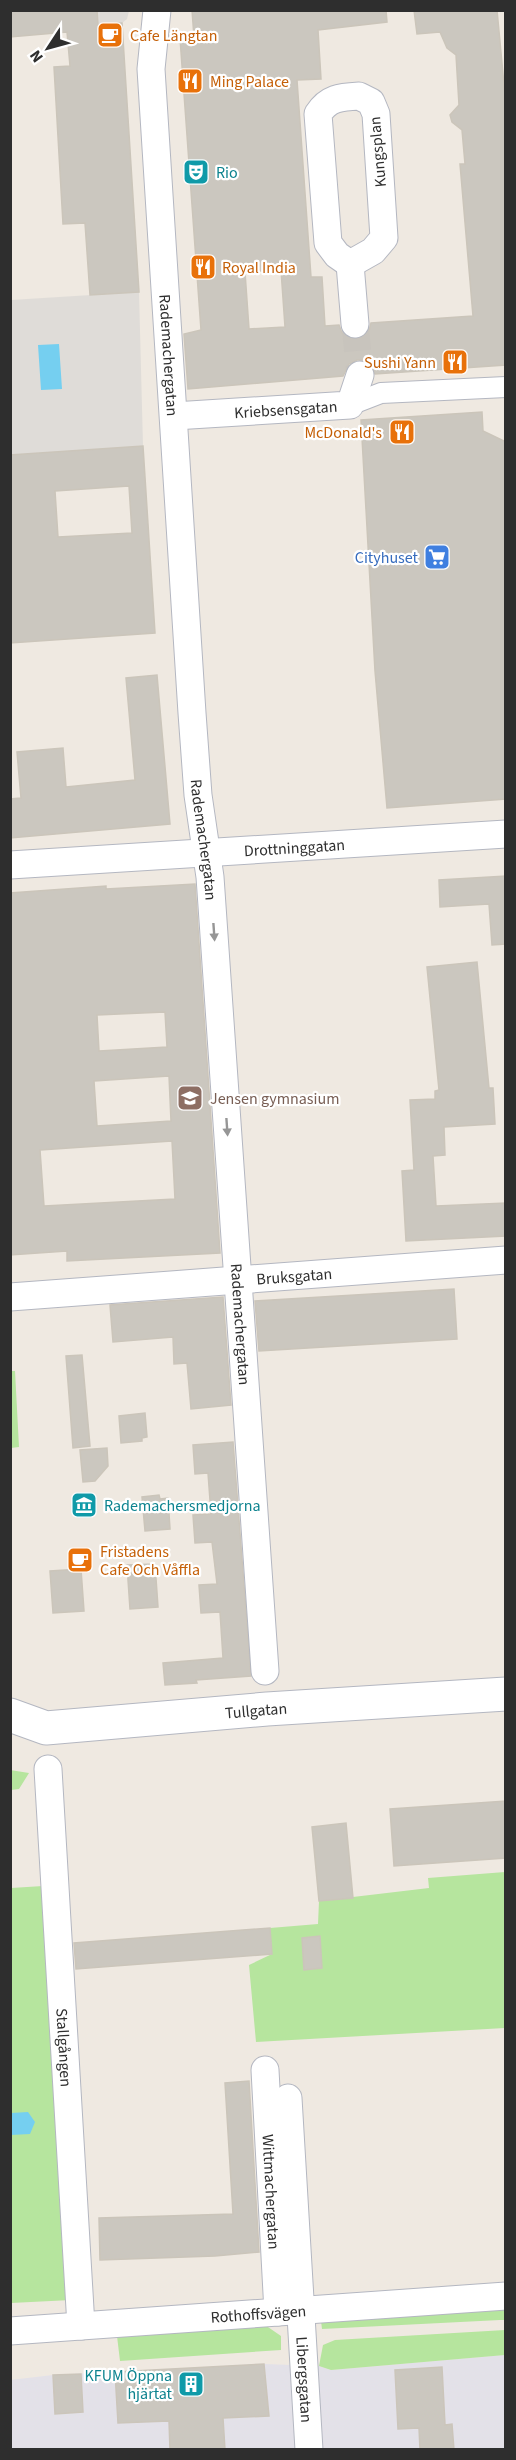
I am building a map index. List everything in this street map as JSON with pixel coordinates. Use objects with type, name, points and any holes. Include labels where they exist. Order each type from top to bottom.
[{"type":"street","name":"Rademachergatan","points":[[157,10],[151,69],[193,724],[198,795],[208,853],[265,1671]]},
{"type":"street","name":"Kungsplan","points":[[359,96],[371,102],[376,114],[384,238],[373,251],[350,264],[337,255],[328,243],[318,114],[325,103],[339,97],[359,96]]},
{"type":"street","points":[[350,264],[355,324]]},
{"type":"street","points":[[350,405],[360,375]]},
{"type":"street","name":"Kriebsensgatan","points":[[174,416],[350,405],[381,393],[506,387]]},
{"type":"street","name":"Drottninggatan","points":[[10,865],[506,834]]},
{"type":"street","name":"Bruksgatan","points":[[10,1297],[506,1260]]},
{"type":"street","name":"Tullgatan","points":[[10,1715],[46,1728],[267,1709],[506,1694]]},
{"type":"street","name":"Stallgången","points":[[48,1769],[81,2326]]},
{"type":"street","name":"Wittmachergatan","points":[[265,2070],[289,2311]]},
{"type":"street","name":"Wittmachergatan","points":[[288,2098],[289,2311]]},
{"type":"street","name":"Rothoffsvägen","points":[[10,2331],[506,2296]]},
{"type":"street","name":"Libergsgatan","points":[[289,2311],[309,2450]]},
{"type":"shaded area","points":[[97,11],[129,11],[127,19],[122,23],[98,25]]},
{"type":"shaded area","points":[[139,292],[143,446],[11,455],[11,300]]},
{"type":"shaded area","points":[[505,2355],[505,2449],[11,2449],[10,2380],[53,2375],[264,2364],[319,2366],[331,2370]]},
{"type":"green space","points":[[11,1371],[15,1371],[19,1447],[11,1448]]},
{"type":"green space","points":[[10,1770],[29,1773],[19,1789],[11,1790]]},
{"type":"green space","points":[[505,1872],[505,2028],[256,2042],[249,1965],[272,1954],[270,1928],[318,1924],[319,1901],[429,1888],[428,1878]]},
{"type":"green space","points":[[43,1886],[71,2300],[11,2303],[11,1888]]},
{"type":"green space","points":[[505,2309],[505,2320],[322,2329],[321,2321]]},
{"type":"green space","points":[[265,2325],[281,2336],[281,2350],[120,2361],[117,2336]]},
{"type":"green space","points":[[505,2330],[505,2355],[331,2370],[319,2366],[323,2345],[335,2340]]},
{"type":"water","points":[[59,344],[62,389],[41,390],[38,345]]},
{"type":"water","points":[[28,2112],[35,2122],[30,2134],[11,2135],[11,2113]]},
{"type":"building","points":[[10,10],[97,10],[98,25],[122,23],[139,292],[90,295],[85,223],[63,224],[54,67],[70,66],[67,32],[10,37]]},
{"type":"building","points":[[192,10],[386,10],[387,22],[318,30],[321,79],[297,80],[311,277],[322,277],[325,326],[339,325],[342,333],[356,340],[364,337],[371,323],[473,316],[460,164],[465,164],[462,130],[452,122],[450,115],[459,105],[456,55],[447,48],[440,32],[417,34],[414,10],[497,10],[506,106],[506,365],[375,374],[371,364],[364,360],[357,360],[349,364],[343,376],[188,389],[184,334],[201,330],[180,38],[194,37]],"holes":[[[281,270],[285,327],[249,329],[245,272]]]},
{"type":"building","name":"Cityhuset","points":[[482,412],[483,431],[506,442],[506,799],[387,808],[375,671],[361,420]]},
{"type":"building","points":[[143,446],[155,633],[10,643],[10,455]],"holes":[[[129,486],[132,533],[58,537],[55,491]]]},
{"type":"building","points":[[157,675],[170,824],[10,838],[10,799],[21,798],[17,752],[63,748],[66,787],[135,780],[126,678]]},
{"type":"building","points":[[506,876],[506,944],[492,945],[489,904],[440,907],[439,880]]},
{"type":"building","points":[[195,884],[220,1253],[67,1261],[67,1251],[10,1255],[10,893],[106,886],[106,889]],"holes":[[[165,1012],[167,1047],[99,1051],[97,1015]],[[169,1076],[171,1121],[97,1126],[94,1081]],[[172,1141],[175,1199],[44,1206],[40,1150]]]},
{"type":"building","points":[[477,962],[489,1088],[493,1088],[495,1124],[444,1127],[445,1155],[433,1156],[436,1206],[506,1203],[506,1236],[406,1241],[402,1171],[414,1170],[410,1100],[435,1099],[435,1091],[439,1090],[427,967]]},
{"type":"building","points":[[454,1289],[457,1339],[259,1351],[255,1301]]},
{"type":"building","points":[[223,1297],[231,1405],[191,1409],[187,1363],[174,1364],[173,1337],[113,1342],[110,1305]]},
{"type":"building","points":[[82,1355],[90,1446],[73,1448],[66,1356]]},
{"type":"building","points":[[145,1413],[147,1437],[142,1438],[142,1441],[121,1443],[119,1416]]},
{"type":"building","points":[[233,1442],[251,1676],[165,1685],[163,1663],[223,1658],[220,1612],[201,1613],[199,1585],[217,1584],[212,1542],[195,1543],[193,1515],[211,1514],[208,1473],[195,1474],[193,1445]]},
{"type":"building","points":[[107,1448],[108,1466],[95,1481],[83,1482],[80,1450]]},
{"type":"building","points":[[159,1495],[160,1499],[168,1498],[170,1529],[145,1531],[142,1497]]},
{"type":"building","points":[[155,1564],[158,1607],[130,1609],[127,1565]]},
{"type":"building","points":[[81,1569],[84,1611],[53,1613],[50,1571]]},
{"type":"building","points":[[506,1801],[506,1858],[394,1866],[390,1809]]},
{"type":"building","points":[[346,1823],[353,1898],[319,1901],[312,1827]]},
{"type":"building","points":[[270,1928],[272,1954],[76,1969],[74,1943]]},
{"type":"building","points":[[320,1936],[322,1968],[304,1970],[302,1938]]},
{"type":"building","points":[[249,2081],[259,2252],[100,2260],[99,2218],[233,2214],[225,2083]]},
{"type":"building","name":"KFUM Öppna hjärtat","points":[[264,2364],[269,2416],[223,2418],[225,2450],[170,2450],[169,2421],[118,2423],[115,2372]]},
{"type":"building","points":[[442,2367],[445,2425],[452,2424],[454,2450],[420,2450],[419,2428],[398,2429],[395,2370]]},
{"type":"building","points":[[81,2374],[83,2412],[55,2414],[53,2375]]},
{"type":"tunnel","points":[[355,324],[360,375]]},
{"type":"place","name":"Cafe Längtan","points":[[110,35]]},
{"type":"place","name":"Ming Palace","points":[[190,81]]},
{"type":"place","name":"Rio","points":[[196,172]]},
{"type":"place","name":"Royal India","points":[[203,267]]},
{"type":"place","name":"Sushi Yann","points":[[455,362]]},
{"type":"place","name":"McDonald's","points":[[402,432]]},
{"type":"place","name":"Cityhuset","points":[[437,557]]},
{"type":"place","name":"Jensen gymnasium","points":[[190,1098]]},
{"type":"place","name":"Rademachersmedjorna","points":[[84,1505]]},
{"type":"place","name":"Fristadens Cafe Och Våffla","points":[[80,1560]]},
{"type":"place","name":"KFUM Öppna hjärtat","points":[[191,2384]]}]
